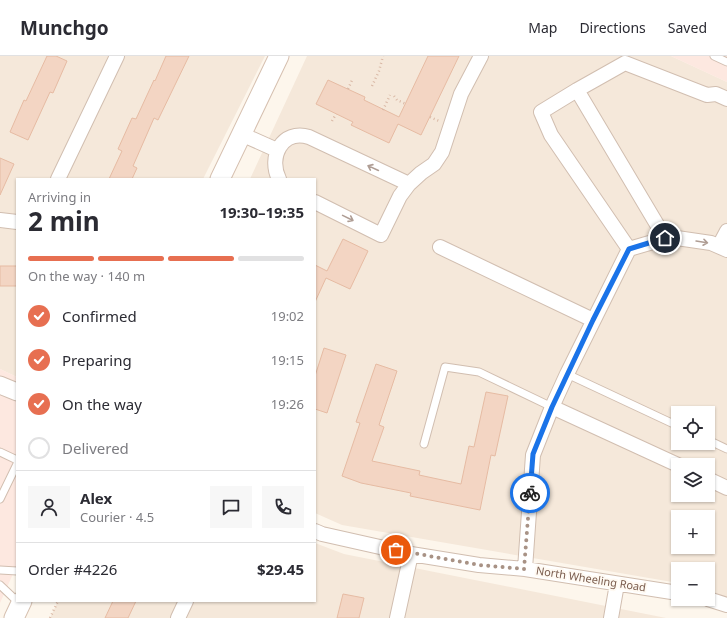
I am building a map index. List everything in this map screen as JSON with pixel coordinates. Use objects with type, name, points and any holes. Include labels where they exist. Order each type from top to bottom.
[{"type":"main road","points":[[220,178],[279,56]]},
{"type":"street","points":[[58,178],[117,56]]},
{"type":"street","points":[[316,202],[381,235],[400,196],[409,184],[434,164],[442,152],[461,94],[481,56]]},
{"type":"street","points":[[629,249],[551,135],[541,112],[625,63],[707,95],[716,94],[727,100]]},
{"type":"street","points":[[577,90],[665,238]]},
{"type":"street","points":[[241,134],[277,150]]},
{"type":"street","points":[[279,178],[274,164],[277,150],[284,141],[301,134],[409,184]]},
{"type":"street","points":[[0,220],[16,222]]},
{"type":"street","points":[[524,569],[533,454],[567,374],[629,249],[670,237],[704,242],[723,248],[727,231]]},
{"type":"street","points":[[440,247],[593,320]]},
{"type":"street","points":[[0,385],[16,392]]},
{"type":"street","points":[[552,407],[671,462]]},
{"type":"street","points":[[715,482],[727,488]]},
{"type":"street","name":"North Wheeling Road","points":[[316,531],[411,554],[479,565],[524,569],[671,592]]},
{"type":"street","points":[[397,618],[411,554]]},
{"type":"street","points":[[611,618],[617,584]]},
{"type":"street","points":[[715,601],[727,605]]},
{"type":"street","points":[[178,618],[186,602]]},
{"type":"lane","points":[[714,56],[727,62]]},
{"type":"lane","points":[[424,444],[445,367],[479,372],[552,407]]},
{"type":"lane","points":[[567,374],[671,423]]},
{"type":"lane","points":[[715,443],[727,449]]},
{"type":"lane","points":[[0,452],[16,460]]},
{"type":"lane","points":[[0,499],[16,466]]},
{"type":"lane","points":[[0,570],[16,571]]},
{"type":"lane","points":[[0,585],[18,608]]},
{"type":"path","points":[[372,86],[379,71],[383,56]]},
{"type":"path","points":[[348,89],[353,78]]},
{"type":"path","points":[[383,110],[390,95]]},
{"type":"path","points":[[394,96],[397,100],[406,104]]},
{"type":"path","points":[[332,121],[336,114]]},
{"type":"path","points":[[50,618],[58,602]]},
{"type":"shaded area","points":[[0,56],[265,56],[204,178],[16,178],[16,377],[0,369]]},
{"type":"shaded area","points":[[307,56],[671,56],[727,82],[727,598],[715,593],[715,562],[671,562],[671,582],[342,525],[316,513],[316,178],[250,178]]},
{"type":"shaded area","points":[[671,56],[727,56],[727,82]]},
{"type":"shaded area","points":[[0,369],[16,377],[16,567],[0,603]]},
{"type":"shaded area","points":[[316,543],[344,554],[666,618],[50,618],[58,602],[316,602]]},
{"type":"building","points":[[47,56],[56,56],[67,61],[53,93],[50,92],[28,140],[10,132],[24,100],[26,101]]},
{"type":"building","points":[[166,56],[189,56],[158,120],[154,118],[133,166],[137,168],[132,178],[109,178],[122,151],[118,149],[132,118],[136,119],[154,80],[155,81]]},
{"type":"building","points":[[428,56],[459,56],[421,135],[398,124],[389,143],[351,125],[353,122],[316,104],[328,80],[365,97],[364,100],[399,117]]},
{"type":"building","points":[[0,158],[14,164],[0,195]]},
{"type":"building","points":[[343,239],[368,251],[350,289],[326,278],[316,300],[316,266],[327,271]]},
{"type":"building","points":[[0,266],[16,266],[16,286],[0,286]]},
{"type":"building","points":[[324,348],[346,355],[327,413],[316,409],[316,373]]},
{"type":"building","points":[[376,364],[397,371],[379,425],[384,427],[372,461],[420,471],[419,475],[461,484],[469,446],[474,447],[486,392],[508,396],[495,456],[491,455],[480,510],[410,496],[411,493],[361,483],[342,476],[360,423],[356,422]]},
{"type":"building","points":[[343,594],[364,598],[359,618],[337,618]]},
{"type":"building","points":[[113,602],[136,602],[128,618],[105,618]]},
{"type":"way so far","points":[[396,550],[411,554],[479,565],[524,569],[530,493]]},
{"type":"route","points":[[530,493],[533,454],[552,407],[593,320],[629,249],[665,238]]}]
